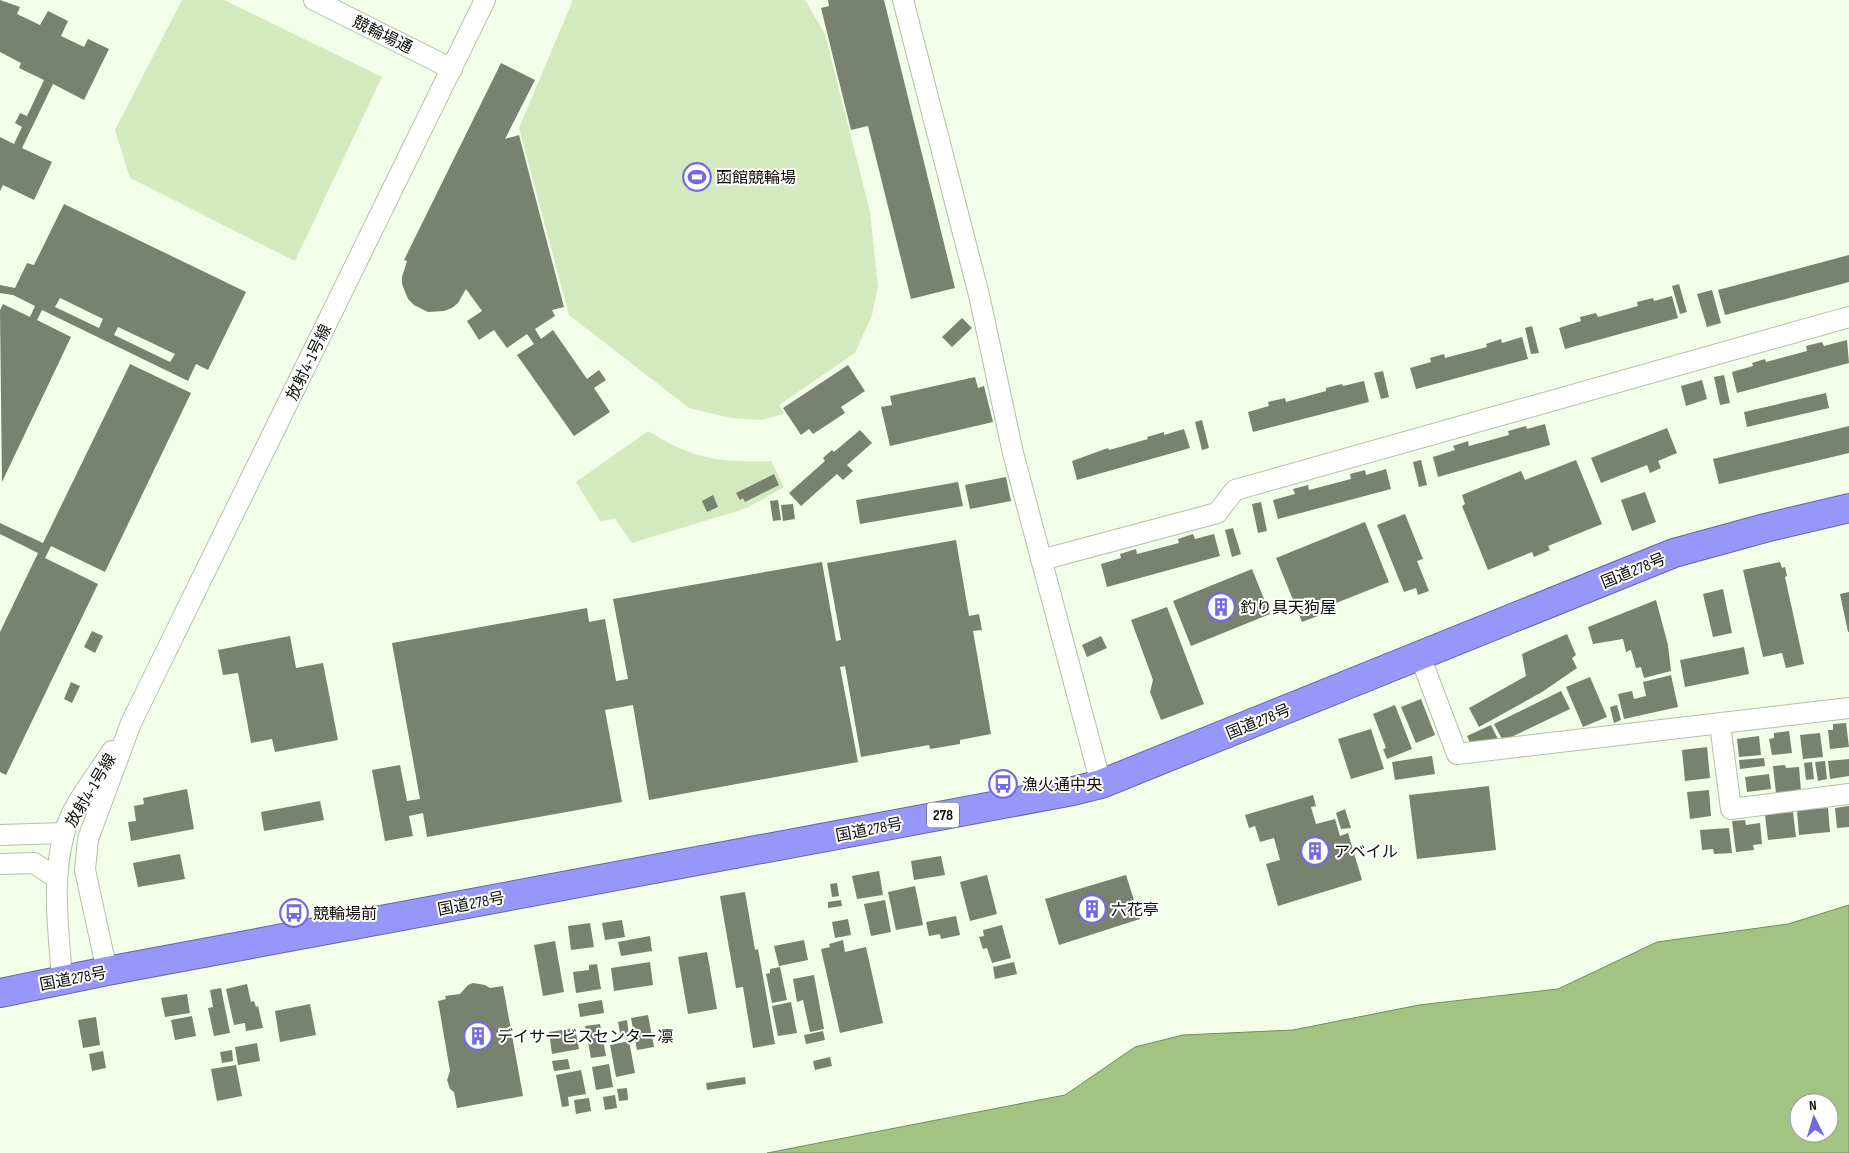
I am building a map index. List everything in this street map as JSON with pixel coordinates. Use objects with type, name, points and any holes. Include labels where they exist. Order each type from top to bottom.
[{"type":"highway","name":"国道278号","points":[[0,994],[107,971],[1072,791],[1101,784],[1674,553],[1765,528],[1849,508]]},
{"type":"street","name":"競輪場通","points":[[314,0],[452,68]]},
{"type":"street","name":"放射4-1号線","points":[[107,971],[85,870],[88,839],[131,723],[485,0]]},
{"type":"street","points":[[903,0],[979,295],[1013,453],[1101,784]]},
{"type":"street","points":[[1041,560],[1217,513],[1235,490],[1849,317]]},
{"type":"street","points":[[1420,656],[1457,754],[1849,708]]},
{"type":"street","name":"放射4-1号線","points":[[62,980],[56,878],[64,833],[76,807],[131,723]]},
{"type":"street","points":[[1720,724],[1731,809],[1849,794]]},
{"type":"street","points":[[0,835],[64,833]]},
{"type":"street","points":[[0,864],[34,864],[56,878]]},
{"type":"shaded area","points":[[182,0],[224,0],[382,77],[295,261],[130,178],[115,130]]},
{"type":"shaded area","name":"函館競輪場","points":[[573,0],[805,0],[825,34],[870,212],[878,287],[872,315],[855,353],[779,405],[784,414],[761,420],[731,418],[689,408],[569,315],[519,128]]},
{"type":"shaded area","points":[[648,431],[679,448],[707,457],[736,461],[771,461],[784,487],[747,508],[632,543],[615,519],[600,521],[576,482]]},
{"type":"shaded area","points":[[1849,905],[1849,1153],[767,1153],[1065,1095],[1135,1047],[1183,1035],[1293,1030],[1419,1005],[1558,989],[1657,942],[1788,924]]},
{"type":"building","points":[[0,0],[20,7],[17,14],[40,25],[48,11],[68,21],[61,36],[84,47],[88,39],[109,49],[84,100],[53,84],[22,148],[52,162],[34,200],[3,185],[0,191],[0,137],[14,144],[22,127],[15,123],[20,113],[27,116],[44,80],[19,68],[21,63],[0,52]]},
{"type":"building","points":[[828,0],[884,0],[955,288],[911,299],[868,126],[851,130],[821,8],[829,6]]},
{"type":"building","points":[[501,63],[535,80],[505,139],[519,135],[564,307],[552,310],[555,316],[535,329],[541,339],[553,330],[587,379],[599,370],[606,380],[594,388],[610,412],[574,436],[517,355],[534,344],[527,334],[507,348],[494,330],[479,340],[467,321],[482,311],[466,289],[458,303],[452,308],[444,311],[428,312],[414,305],[408,299],[402,284],[407,261],[404,260]]},
{"type":"building","points":[[64,204],[246,292],[208,370],[196,364],[188,381],[42,310],[37,320],[71,337],[2,482],[0,310],[3,304],[30,317],[35,306],[13,295],[0,293],[0,285],[15,288],[27,263],[34,265]],"holes":[[[60,298],[103,319],[99,328],[55,307]],[[118,327],[175,354],[170,362],[114,335]]]},
{"type":"building","points":[[1849,255],[1849,282],[1725,315],[1718,290]]},
{"type":"building","points":[[1679,284],[1687,312],[1680,314],[1672,286]]},
{"type":"building","points":[[1712,290],[1721,323],[1707,327],[1697,294]]},
{"type":"building","points":[[1672,296],[1678,318],[1565,349],[1559,328],[1581,321],[1580,317],[1596,313],[1598,317],[1638,306],[1637,302],[1653,298],[1654,301]]},
{"type":"building","points":[[962,318],[972,328],[952,347],[942,337]]},
{"type":"building","points":[[1532,326],[1539,353],[1531,354],[1525,328]]},
{"type":"building","points":[[1522,337],[1528,359],[1416,389],[1410,368],[1431,362],[1430,358],[1444,354],[1445,358],[1487,347],[1486,344],[1501,339],[1502,343]]},
{"type":"building","points":[[1847,340],[1849,363],[1737,393],[1732,372],[1753,366],[1752,363],[1765,359],[1766,362],[1807,351],[1806,346],[1822,342],[1824,346]]},
{"type":"building","points":[[130,364],[191,393],[105,572],[51,546],[45,558],[98,584],[6,775],[0,772],[0,632],[38,553],[0,534],[0,523],[43,543]]},
{"type":"building","points":[[848,365],[865,391],[841,407],[845,413],[813,434],[809,429],[801,435],[783,408]]},
{"type":"building","points":[[1383,371],[1389,397],[1381,399],[1374,373]]},
{"type":"building","points":[[1724,375],[1730,403],[1720,405],[1714,377]]},
{"type":"building","points":[[975,377],[978,388],[984,386],[993,422],[890,446],[881,407],[892,405],[890,396]]},
{"type":"building","points":[[1702,380],[1707,399],[1686,406],[1681,386]]},
{"type":"building","points":[[1364,381],[1369,402],[1253,432],[1248,412],[1269,406],[1268,402],[1285,398],[1286,402],[1326,391],[1326,388]]},
{"type":"building","points":[[1826,393],[1829,408],[1747,427],[1744,412]]},
{"type":"building","points":[[1202,420],[1209,448],[1202,450],[1195,422]]},
{"type":"building","points":[[1545,424],[1550,445],[1438,477],[1433,457],[1455,450],[1453,446],[1468,441],[1469,446],[1509,435],[1508,431],[1526,426],[1527,429]]},
{"type":"building","points":[[1849,426],[1849,453],[1719,484],[1713,459]]},
{"type":"building","points":[[1667,428],[1677,453],[1658,461],[1661,468],[1650,473],[1647,465],[1601,483],[1591,458]]},
{"type":"building","points":[[1184,429],[1190,448],[1077,480],[1072,461],[1108,448],[1109,450],[1148,439],[1147,437],[1164,432],[1164,435]]},
{"type":"building","points":[[860,430],[872,443],[847,465],[853,471],[843,480],[837,474],[801,506],[789,493],[825,461],[823,458],[832,450],[834,452]]},
{"type":"building","points":[[1421,460],[1427,485],[1419,487],[1413,462]]},
{"type":"building","points":[[1576,460],[1602,524],[1548,546],[1550,550],[1534,557],[1532,552],[1488,570],[1462,506],[1465,504],[1462,495],[1521,471],[1525,480]]},
{"type":"building","points":[[1386,469],[1391,489],[1278,519],[1273,500],[1295,494],[1293,489],[1308,485],[1309,490],[1351,479],[1350,474],[1365,470],[1366,475]]},
{"type":"building","points":[[774,474],[779,485],[745,502],[743,498],[740,500],[736,493]]},
{"type":"building","points":[[1006,477],[1011,501],[970,509],[965,485]]},
{"type":"building","points":[[958,482],[963,506],[860,524],[856,500]]},
{"type":"building","points":[[1645,492],[1656,522],[1632,531],[1621,500]]},
{"type":"building","points":[[713,495],[718,507],[707,512],[702,501]]},
{"type":"building","points":[[778,500],[781,520],[773,521],[770,501]]},
{"type":"building","points":[[1261,502],[1267,531],[1258,533],[1252,504]]},
{"type":"building","points":[[793,504],[795,519],[783,521],[781,505]]},
{"type":"building","points":[[1405,514],[1423,559],[1417,561],[1429,591],[1418,595],[1416,588],[1404,592],[1377,525]]},
{"type":"building","points":[[1365,522],[1389,582],[1316,611],[1318,616],[1302,622],[1276,558]]},
{"type":"building","points":[[1233,528],[1241,554],[1232,557],[1225,530]]},
{"type":"building","points":[[1193,534],[1195,539],[1214,534],[1220,556],[1107,587],[1101,564],[1121,558],[1120,554],[1136,549],[1137,554],[1179,543],[1178,539]]},
{"type":"building","points":[[956,540],[969,616],[979,614],[982,630],[973,631],[991,734],[960,740],[960,744],[930,749],[929,745],[861,757],[845,666],[840,667],[858,762],[649,800],[633,705],[605,710],[622,802],[427,837],[423,813],[409,816],[413,836],[385,841],[372,770],[400,765],[407,801],[420,799],[392,643],[587,608],[589,622],[605,619],[616,681],[628,679],[613,599],[822,562],[836,641],[841,640],[827,563]]},
{"type":"building","points":[[1780,562],[1782,568],[1785,567],[1787,576],[1785,577],[1804,664],[1786,668],[1782,653],[1763,657],[1743,570]]},
{"type":"building","name":"釣り具天狗屋","points":[[1252,569],[1270,614],[1191,646],[1173,601]]},
{"type":"building","points":[[1723,589],[1732,633],[1713,637],[1703,594]]},
{"type":"building","points":[[1849,592],[1849,632],[1848,632],[1840,594]]},
{"type":"building","points":[[1656,600],[1668,645],[1671,671],[1644,678],[1641,667],[1636,668],[1631,650],[1626,652],[1623,639],[1593,644],[1588,627]]},
{"type":"building","points":[[1167,607],[1204,704],[1161,720],[1150,692],[1153,680],[1131,620]]},
{"type":"building","points":[[92,631],[103,636],[95,653],[84,647]]},
{"type":"building","points":[[1567,634],[1576,655],[1572,658],[1577,668],[1542,692],[1479,727],[1469,708],[1526,676],[1522,654]]},
{"type":"building","points":[[290,636],[296,668],[323,663],[338,740],[275,752],[272,739],[251,743],[238,673],[223,675],[218,650]]},
{"type":"building","points":[[1101,636],[1107,648],[1087,657],[1082,645]]},
{"type":"building","points":[[1744,647],[1749,674],[1685,687],[1680,660]]},
{"type":"building","points":[[1671,675],[1678,707],[1624,719],[1618,694],[1632,691],[1634,699],[1646,696],[1643,682]]},
{"type":"building","points":[[1590,677],[1607,717],[1583,727],[1566,687]]},
{"type":"building","points":[[71,682],[80,686],[72,703],[64,699]]},
{"type":"building","points":[[1561,691],[1570,709],[1503,741],[1494,724]]},
{"type":"building","points":[[1421,699],[1435,735],[1416,743],[1401,707]]},
{"type":"building","points":[[1395,705],[1412,749],[1387,759],[1383,749],[1386,748],[1373,714]]},
{"type":"building","points":[[1617,705],[1621,720],[1614,723],[1610,707]]},
{"type":"building","points":[[1846,723],[1849,747],[1830,749],[1828,730],[1833,730],[1833,724]]},
{"type":"building","points":[[1491,725],[1498,739],[1482,746],[1479,741],[1471,745],[1467,736]]},
{"type":"building","points":[[1371,729],[1384,769],[1351,779],[1338,739]]},
{"type":"building","points":[[1789,731],[1792,753],[1772,755],[1769,739],[1774,738],[1774,733]]},
{"type":"building","points":[[1820,733],[1823,757],[1803,759],[1800,735]]},
{"type":"building","points":[[1759,736],[1761,755],[1739,757],[1737,739]]},
{"type":"building","points":[[1707,747],[1710,778],[1685,781],[1682,750]]},
{"type":"building","points":[[1432,756],[1435,774],[1395,780],[1392,762]]},
{"type":"building","points":[[1764,758],[1765,766],[1740,769],[1739,760]]},
{"type":"building","points":[[1849,759],[1849,776],[1830,779],[1828,761]]},
{"type":"building","points":[[1825,761],[1827,779],[1818,781],[1815,762]]},
{"type":"building","points":[[1812,762],[1814,779],[1806,780],[1804,763]]},
{"type":"building","points":[[1785,765],[1786,768],[1799,767],[1801,791],[1776,793],[1773,766]]},
{"type":"building","points":[[1769,774],[1771,789],[1747,792],[1745,777]]},
{"type":"building","points":[[1489,786],[1496,850],[1417,859],[1409,795]]},
{"type":"building","points":[[187,789],[194,829],[131,841],[128,822],[136,821],[134,806],[144,804],[143,798]]},
{"type":"building","points":[[1709,790],[1711,816],[1690,819],[1687,792]]},
{"type":"building","name":"アベイル","points":[[1313,795],[1316,806],[1311,807],[1316,824],[1335,819],[1340,836],[1348,833],[1362,880],[1278,906],[1266,864],[1280,860],[1274,838],[1260,842],[1255,826],[1249,828],[1245,815]]},
{"type":"building","points":[[320,801],[324,820],[264,831],[261,812]]},
{"type":"building","points":[[1849,806],[1849,827],[1837,828],[1835,808]]},
{"type":"building","points":[[1828,808],[1830,832],[1799,835],[1797,810]]},
{"type":"building","points":[[1345,809],[1351,828],[1341,829],[1336,813]]},
{"type":"building","points":[[1793,812],[1796,837],[1768,840],[1765,815]]},
{"type":"building","points":[[1745,820],[1746,825],[1760,823],[1762,844],[1753,845],[1754,850],[1736,852],[1732,821]]},
{"type":"building","points":[[1729,828],[1732,853],[1714,854],[1713,849],[1702,850],[1700,830]]},
{"type":"building","points":[[180,854],[185,879],[138,887],[133,863]]},
{"type":"building","points":[[941,856],[945,875],[914,880],[911,861]]},
{"type":"building","points":[[879,871],[883,895],[857,899],[852,876]]},
{"type":"building","points":[[987,875],[997,914],[970,921],[960,882]]},
{"type":"building","name":"六花亭","points":[[1126,875],[1140,919],[1059,945],[1045,899]]},
{"type":"building","points":[[837,883],[839,896],[832,897],[830,884]]},
{"type":"building","points":[[915,886],[923,925],[896,930],[888,892]]},
{"type":"building","points":[[745,892],[755,950],[758,949],[775,1044],[753,1048],[743,987],[736,988],[720,896]]},
{"type":"building","points":[[841,900],[842,906],[828,908],[828,902]]},
{"type":"building","points":[[885,900],[891,932],[871,936],[864,904]]},
{"type":"building","points":[[956,916],[960,935],[941,939],[940,934],[929,936],[926,922]]},
{"type":"building","points":[[848,919],[851,935],[835,938],[832,922]]},
{"type":"building","points":[[622,920],[625,937],[605,940],[602,923]]},
{"type":"building","points":[[590,923],[594,947],[571,950],[568,926]]},
{"type":"building","points":[[1002,925],[1011,958],[992,963],[987,948],[983,949],[979,937],[984,936],[983,930]]},
{"type":"building","points":[[650,936],[652,951],[621,956],[618,942]]},
{"type":"building","points":[[804,940],[808,960],[779,966],[774,946]]},
{"type":"building","points":[[843,940],[845,952],[866,947],[883,1023],[840,1033],[821,949],[830,947],[829,944]]},
{"type":"building","points":[[555,941],[564,992],[543,996],[534,945]]},
{"type":"building","points":[[707,952],[717,1009],[688,1014],[678,957]]},
{"type":"building","points":[[650,962],[653,985],[614,991],[611,968]]},
{"type":"building","points":[[1014,962],[1017,974],[995,979],[993,967]]},
{"type":"building","points":[[597,964],[601,989],[576,993],[573,972],[589,970],[589,965]]},
{"type":"building","points":[[780,967],[787,1000],[772,1003],[766,974],[770,973],[770,969]]},
{"type":"building","points":[[814,975],[824,1029],[810,1032],[803,1000],[797,1002],[793,979]]},
{"type":"building","name":"デイサービスセンター凛","points":[[473,983],[490,988],[503,986],[523,1096],[457,1108],[454,1092],[450,1089],[447,1080],[450,1071],[438,1001],[446,999],[445,996],[460,994],[468,985]]},
{"type":"building","points":[[247,984],[251,1002],[254,1001],[256,1007],[258,1006],[263,1028],[246,1031],[245,1023],[234,1025],[226,989]]},
{"type":"building","points":[[221,988],[230,1033],[214,1036],[208,1008],[213,1007],[210,990]]},
{"type":"building","points":[[187,994],[190,1013],[165,1017],[161,998]]},
{"type":"building","points":[[602,1000],[604,1013],[580,1017],[578,1004]]},
{"type":"building","points":[[791,1002],[797,1033],[778,1036],[772,1006]]},
{"type":"building","points":[[310,1004],[316,1035],[280,1042],[275,1011]]},
{"type":"building","points":[[648,1015],[654,1047],[637,1050],[631,1018]]},
{"type":"building","points":[[192,1016],[196,1036],[175,1040],[171,1020]]},
{"type":"building","points":[[96,1017],[100,1045],[83,1048],[78,1020]]},
{"type":"building","points":[[627,1020],[629,1036],[621,1038],[618,1022]]},
{"type":"building","points":[[600,1024],[606,1056],[591,1058],[585,1026]]},
{"type":"building","points":[[575,1028],[579,1049],[552,1054],[549,1032]]},
{"type":"building","points":[[823,1031],[825,1040],[806,1044],[804,1035]]},
{"type":"building","points":[[629,1041],[635,1073],[616,1077],[610,1045]]},
{"type":"building","points":[[257,1043],[260,1061],[238,1065],[235,1047]]},
{"type":"building","points":[[232,1050],[233,1061],[222,1063],[220,1052]]},
{"type":"building","points":[[103,1051],[106,1068],[92,1071],[89,1054]]},
{"type":"building","points":[[830,1057],[832,1066],[815,1070],[813,1061]]},
{"type":"building","points":[[568,1059],[570,1069],[554,1071],[552,1061]]},
{"type":"building","points":[[609,1064],[613,1087],[596,1090],[592,1067]]},
{"type":"building","points":[[236,1065],[242,1096],[217,1101],[211,1069]]},
{"type":"building","points":[[581,1070],[586,1094],[568,1097],[569,1106],[562,1107],[556,1075]]},
{"type":"building","points":[[745,1077],[746,1084],[707,1090],[706,1083]]},
{"type":"building","points":[[627,1088],[628,1100],[619,1101],[617,1089]]},
{"type":"building","points":[[615,1095],[617,1108],[605,1110],[603,1097]]},
{"type":"building","points":[[589,1098],[591,1111],[576,1114],[574,1100]]},
{"type":"place","name":"函館競輪場","points":[[697,177]]},
{"type":"place","name":"釣り具天狗屋","points":[[1221,607]]},
{"type":"place","name":"漁火通中央","points":[[1003,784]]},
{"type":"place","name":"アベイル","points":[[1315,851]]},
{"type":"place","name":"六花亭","points":[[1092,909]]},
{"type":"place","name":"競輪場前","points":[[294,913]]},
{"type":"place","name":"デイサービスセンター凛","points":[[478,1036]]}]
